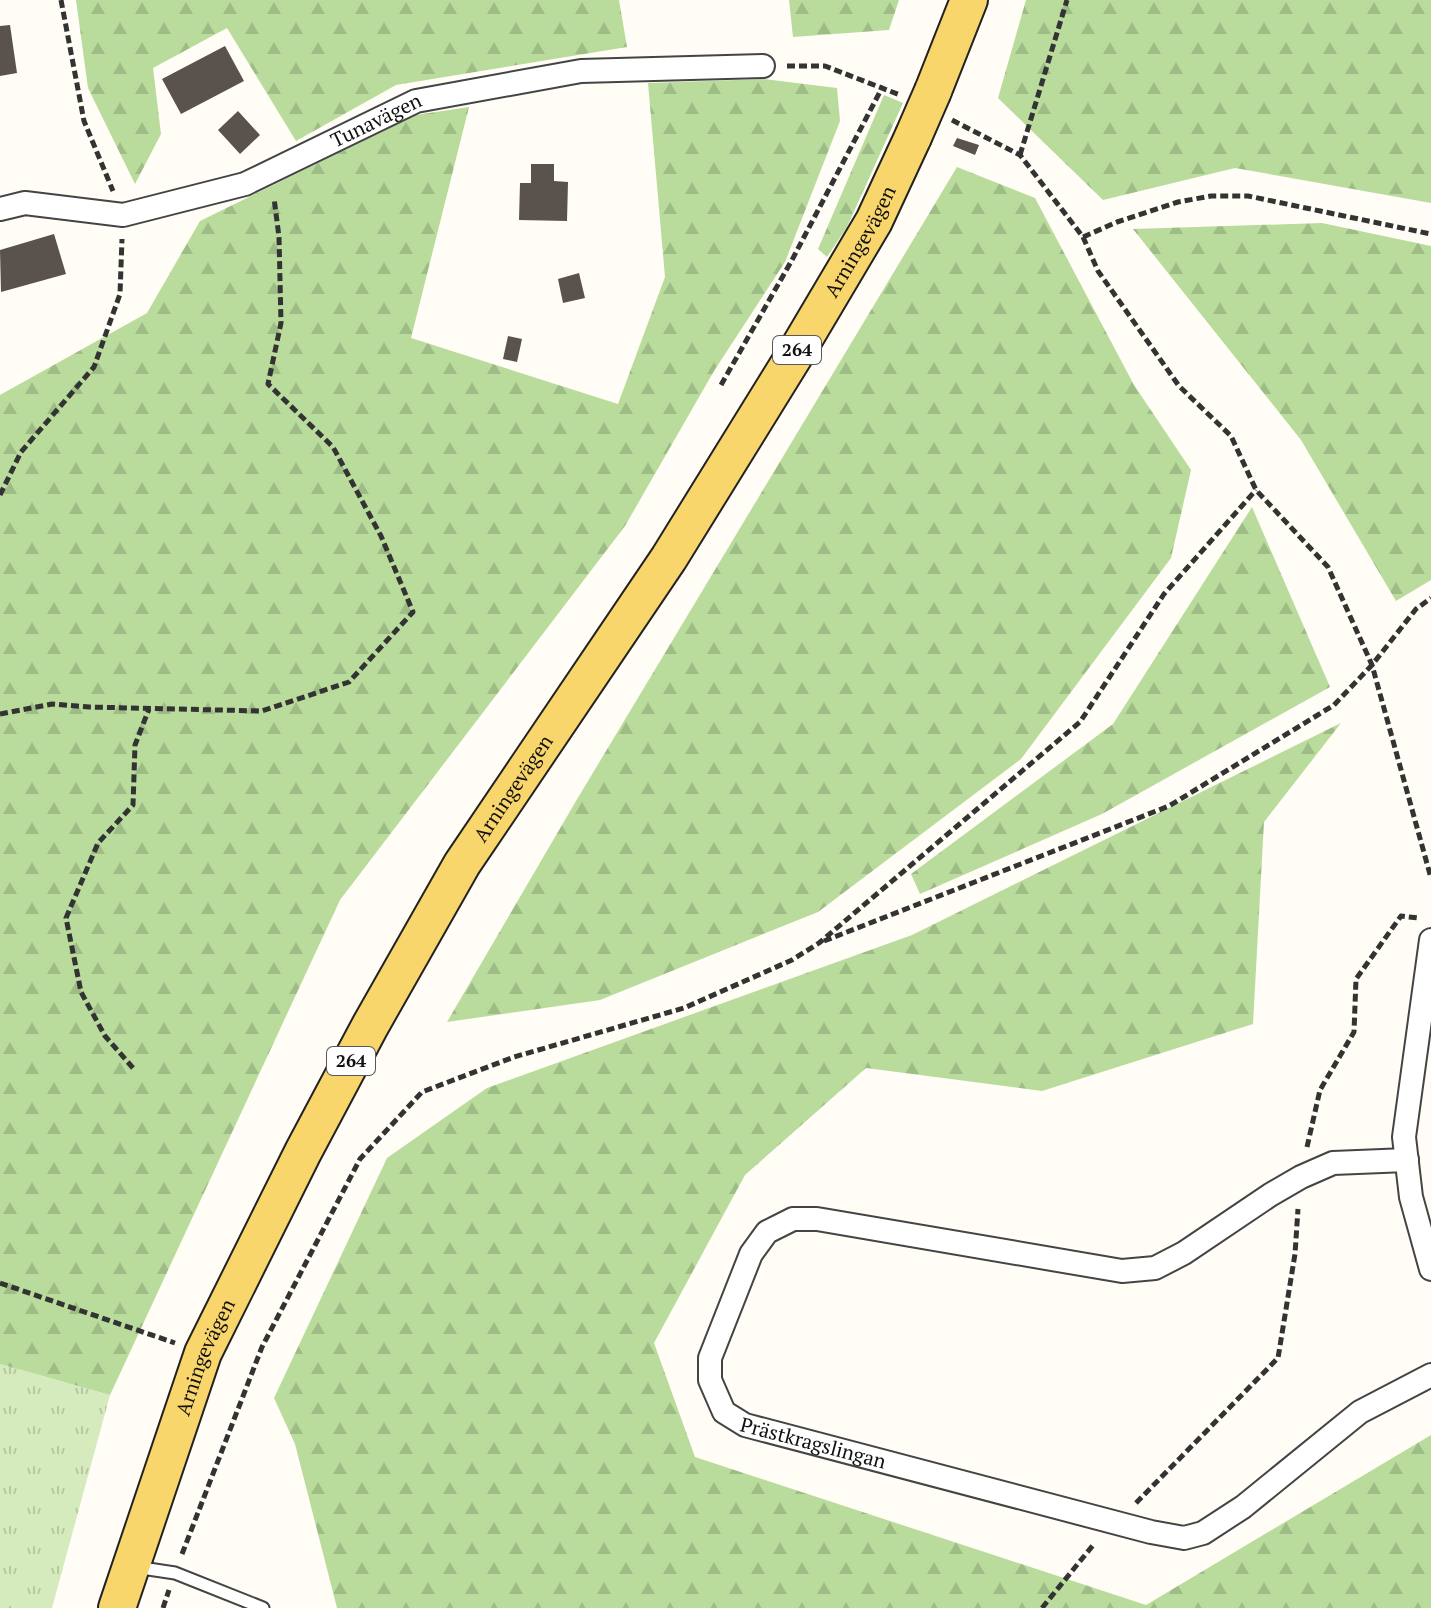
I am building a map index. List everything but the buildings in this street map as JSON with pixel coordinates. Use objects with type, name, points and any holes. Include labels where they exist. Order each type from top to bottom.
[{"type":"main road","name":"Arningevägen","points":[[117,1608],[203,1353],[317,1124],[462,864],[686,531],[874,221],[929,103],[969,0]]},
{"type":"street","name":"Tunavägen","points":[[0,209],[25,203],[123,215],[245,184],[416,101],[581,71],[763,66]]},
{"type":"street","points":[[1431,940],[1404,1137],[1411,1197],[1431,1269]]},
{"type":"street","name":"Prästkragslingan","points":[[1407,1160],[1333,1163],[1301,1177],[1184,1253],[1155,1268],[1122,1271],[817,1219],[793,1219],[767,1232],[751,1254],[710,1358],[710,1380],[724,1412],[745,1425],[1184,1538],[1203,1533],[1243,1507],[1360,1412],[1431,1375]]},
{"type":"lane","points":[[130,1566],[175,1573],[263,1608]]},
{"type":"path","points":[[0,495],[21,452],[94,367],[120,294],[123,215],[84,121],[61,0]]},
{"type":"path","points":[[1020,155],[1067,0]]},
{"type":"path","points":[[763,66],[825,66],[883,86],[929,103],[1020,155],[1083,237],[1098,271],[1179,386],[1231,436],[1256,490],[1328,567],[1372,665],[1431,878]]},
{"type":"path","points":[[721,385],[792,260],[883,86]]},
{"type":"path","points":[[0,714],[52,704],[262,711],[349,682],[413,612],[381,536],[333,447],[268,384],[281,323],[279,237],[270,172]]},
{"type":"path","points":[[1083,237],[1178,202],[1211,196],[1248,196],[1431,234]]},
{"type":"path","points":[[163,1608],[262,1347],[360,1159],[422,1092],[514,1057],[684,1008],[792,960],[819,943],[1080,722],[1164,594],[1256,490]]},
{"type":"path","points":[[819,943],[1169,806],[1334,705],[1372,665],[1416,609],[1431,598]]},
{"type":"path","points":[[133,1068],[105,1036],[81,992],[66,918],[98,843],[133,805],[135,745],[149,709]]},
{"type":"path","points":[[1042,1608],[1066,1576],[1116,1522],[1152,1489],[1278,1358],[1295,1254],[1301,1177],[1320,1090],[1354,1032],[1356,979],[1401,916],[1431,920]]},
{"type":"path","points":[[0,1283],[203,1353]]},
{"type":"green space","points":[[76,0],[619,0],[627,47],[396,85],[296,141],[227,28],[153,68],[161,134],[135,184],[88,88]]},
{"type":"green space","points":[[789,0],[899,0],[889,30],[793,37]]},
{"type":"green space","points":[[1026,0],[1431,0],[1431,203],[1235,168],[1103,200],[998,98]]},
{"type":"green space","points":[[764,79],[837,88],[840,121],[785,262],[714,371],[625,526],[340,900],[110,1395],[0,1364],[0,395],[147,313],[200,221],[416,115],[469,107],[411,338],[618,404],[665,277],[648,83]]},
{"type":"green space","points":[[884,95],[903,103],[847,227],[827,257],[818,249]]},
{"type":"green space","points":[[957,167],[1035,198],[1134,385],[1191,470],[1171,558],[1021,759],[818,912],[600,1000],[447,1022],[576,801]]},
{"type":"green space","points":[[1322,223],[1431,246],[1431,580],[1396,601],[1301,440],[1133,229]]},
{"type":"green space","points":[[1252,507],[1330,687],[1102,814],[920,894],[911,874],[1113,724]]},
{"type":"green space","points":[[1341,723],[1264,822],[1253,1024],[1042,1091],[866,1068],[745,1175],[654,1343],[695,1457],[1146,1605],[1431,1435],[1431,1608],[337,1608],[295,1444],[274,1398],[387,1158],[487,1088],[912,935]]},
{"type":"green space","points":[[0,1364],[110,1395],[52,1608],[0,1608]]}]
